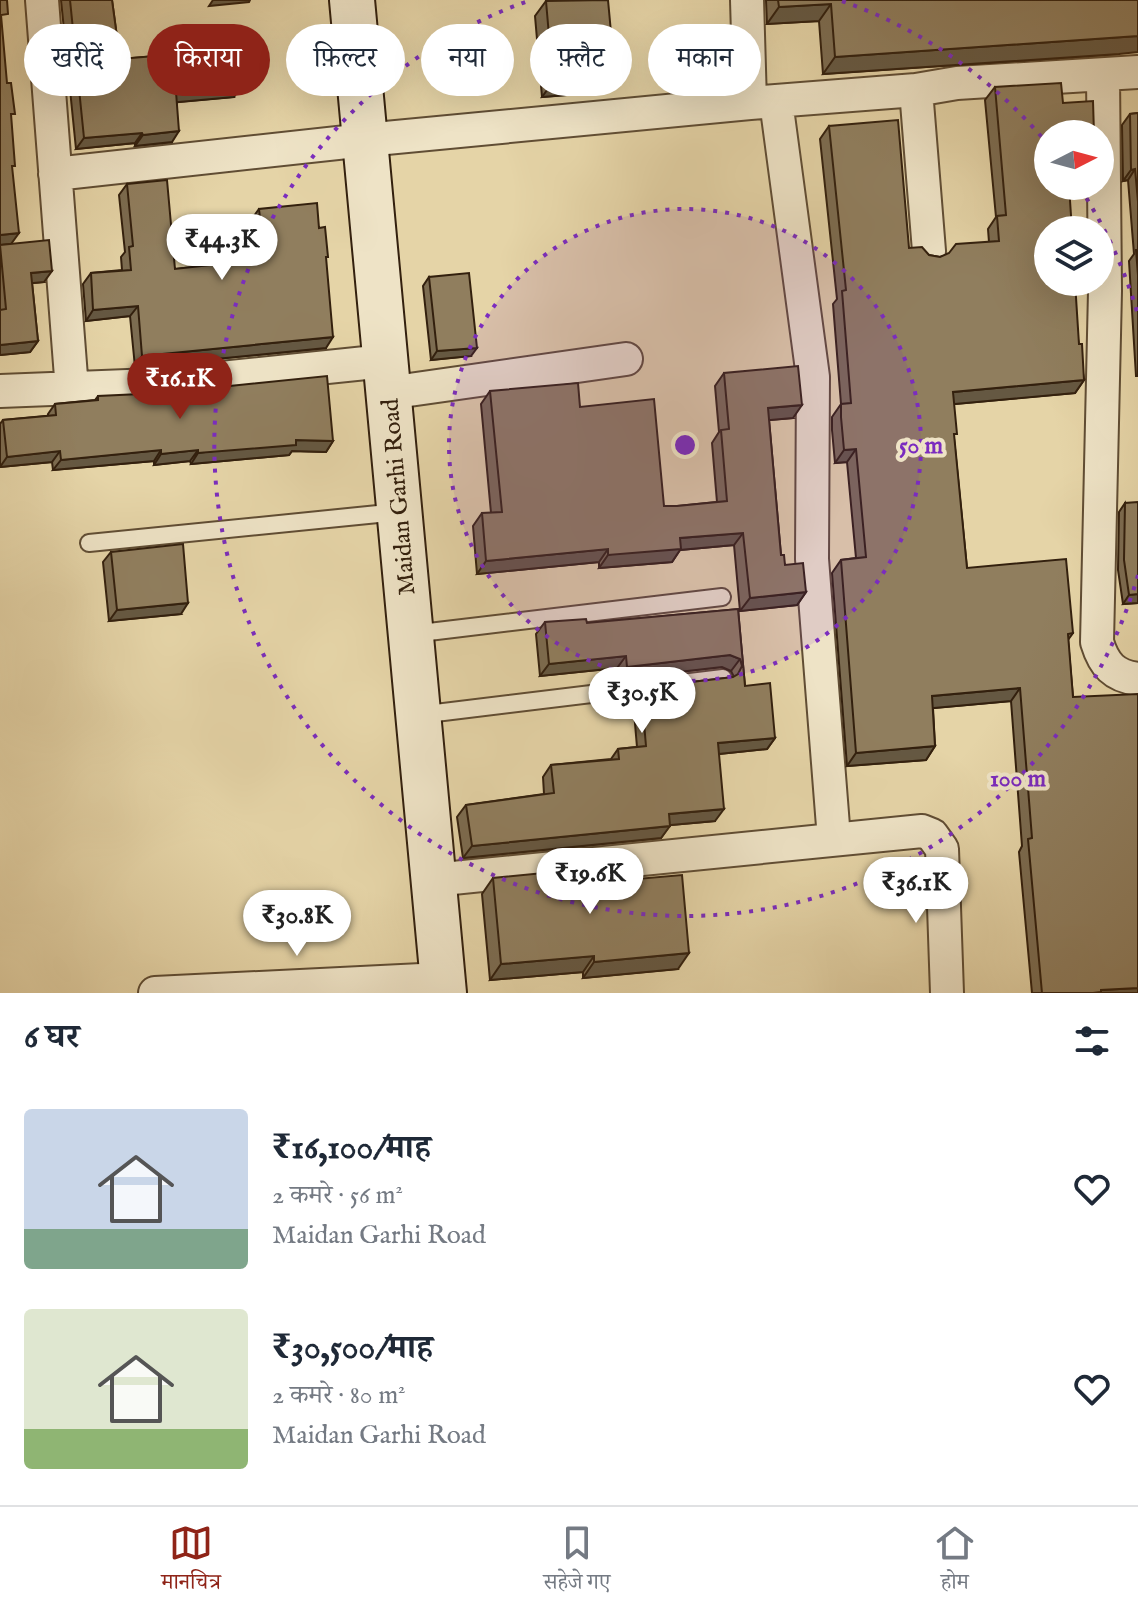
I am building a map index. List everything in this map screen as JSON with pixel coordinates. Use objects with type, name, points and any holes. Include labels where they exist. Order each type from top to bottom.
[{"type":"street","points":[[42,0],[72,390]]},
{"type":"street","name":"Maidan Garhi Road","points":[[352,0],[443,986]]},
{"type":"street","points":[[747,0],[813,377],[812,559],[834,839]]},
{"type":"street","points":[[55,174],[365,140],[916,90],[957,83],[1138,72]]},
{"type":"street","points":[[1103,75],[1105,291],[1097,642],[1108,667],[1122,677],[1138,679]]},
{"type":"street","points":[[916,90],[929,251]]},
{"type":"street","points":[[0,391],[387,377],[626,359]]},
{"type":"street","points":[[433,880],[922,831],[932,835],[942,849],[947,993]]},
{"type":"street","points":[[155,993],[443,986]]},
{"type":"lane","points":[[89,543],[399,512]]},
{"type":"lane","points":[[410,634],[722,597]]},
{"type":"lane","points":[[418,715],[723,678]]},
{"type":"building","points":[[0,0],[7,0],[8,14],[1,15],[7,83],[11,83],[15,114],[11,114],[15,166],[12,166],[19,233],[0,235]]},
{"type":"building","points":[[70,0],[112,0],[115,24],[72,24]]},
{"type":"building","points":[[608,0],[610,24],[548,24],[546,1]]},
{"type":"building","points":[[778,0],[1138,0],[1138,36],[835,57],[831,4],[779,7]]},
{"type":"building","points":[[147,57],[147,96],[176,96],[179,131],[84,138],[80,96],[131,96],[131,58]]},
{"type":"building","points":[[1061,83],[1063,103],[1093,101],[1094,120],[1034,120],[1034,200],[1070,200],[1071,216],[1034,216],[1034,296],[1076,296],[1084,380],[953,392],[967,568],[1066,559],[1073,633],[1068,634],[1073,697],[1138,694],[1138,988],[1093,993],[1042,993],[1028,839],[1032,838],[1020,688],[932,696],[935,746],[856,753],[841,560],[866,557],[856,449],[844,450],[841,417],[841,404],[851,403],[842,291],[846,290],[829,126],[898,120],[909,248],[922,247],[929,255],[940,257],[949,253],[956,244],[999,241],[997,216],[1006,215],[995,87]]},
{"type":"building","points":[[1138,113],[1138,202],[1135,169],[1131,170],[1130,114]]},
{"type":"building","points":[[167,180],[175,269],[237,262],[235,237],[262,235],[259,209],[317,203],[319,228],[325,227],[333,337],[142,356],[138,306],[93,310],[91,273],[131,270],[129,247],[133,246],[127,184]]},
{"type":"building","points":[[49,240],[52,271],[31,273],[38,341],[0,345],[0,310],[6,309],[0,245]]},
{"type":"building","points":[[469,273],[477,348],[437,351],[429,277]]},
{"type":"building","points":[[798,366],[802,405],[768,408],[781,555],[784,555],[785,565],[803,563],[806,592],[750,598],[743,533],[680,538],[681,549],[608,555],[608,549],[486,561],[482,513],[502,512],[490,391],[578,383],[580,407],[654,399],[664,506],[677,506],[727,501],[721,430],[729,429],[724,373]]},
{"type":"building","points":[[327,376],[333,441],[296,440],[296,445],[198,453],[198,450],[161,454],[161,450],[61,460],[60,451],[7,457],[3,420],[56,415],[55,404],[98,400],[98,396],[162,393]]},
{"type":"building","points":[[1138,502],[1138,594],[1129,595],[1124,560],[1125,503]]},
{"type":"building","points":[[183,544],[188,603],[117,610],[111,552]]},
{"type":"building","points":[[738,609],[745,686],[770,683],[775,738],[718,743],[724,809],[669,814],[670,826],[472,846],[466,805],[554,793],[551,765],[619,759],[618,749],[646,746],[641,688],[733,677],[742,666],[740,659],[730,655],[627,667],[626,656],[549,664],[545,622],[586,619],[587,623]]},
{"type":"building","points":[[625,865],[626,880],[682,875],[689,953],[594,962],[594,956],[501,964],[493,878]]}]
